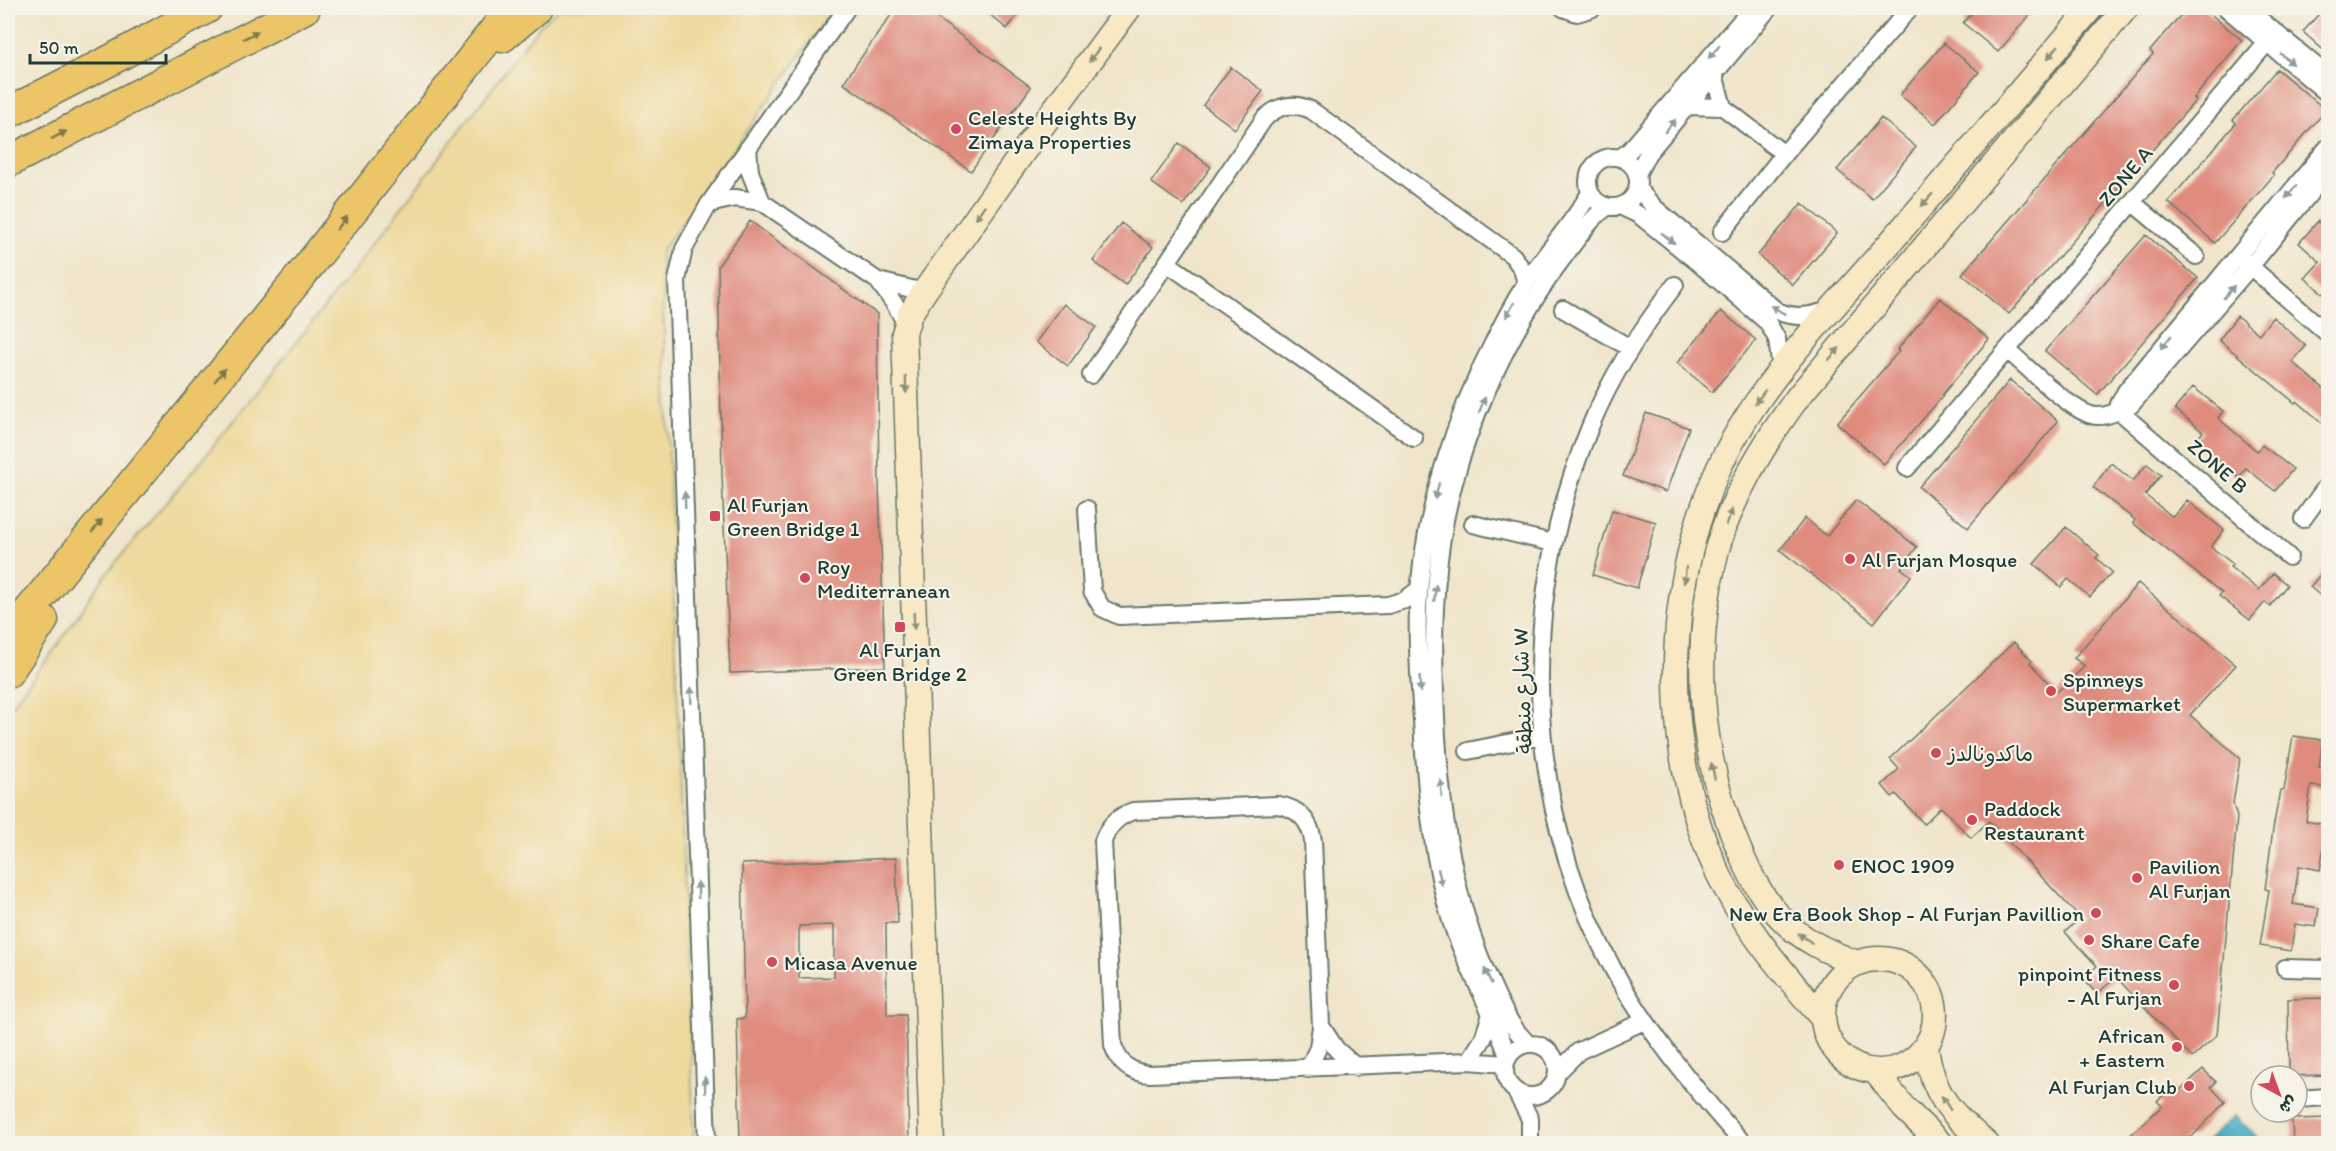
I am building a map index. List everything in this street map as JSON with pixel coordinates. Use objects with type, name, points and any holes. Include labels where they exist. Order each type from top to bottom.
[{"type":"highway","points":[[8,113],[207,8]]},
{"type":"highway","points":[[8,162],[305,8]]},
{"type":"highway","points":[[8,637],[307,268],[512,8]]},
{"type":"highway","points":[[476,53],[517,26],[537,8]]},
{"type":"highway","points":[[8,672],[39,627],[58,593],[72,557]]},
{"type":"street","points":[[707,1143],[677,296],[680,264],[684,249],[709,204],[848,8]]},
{"type":"street","points":[[932,1143],[904,333],[906,324],[924,292],[1129,8]]},
{"type":"street","points":[[1563,8],[1578,13],[1593,8]]},
{"type":"street","points":[[1752,8],[1630,150],[1620,158],[1602,160],[1595,165],[1588,178],[1590,192],[1594,199],[1639,215],[1768,323],[1778,339],[1781,370]]},
{"type":"street","points":[[1528,1044],[1508,1020],[1481,962],[1465,916],[1453,870],[1445,822],[1436,719],[1433,628],[1435,590],[1446,519],[1455,483],[1480,409],[1528,308],[1548,277],[1595,217],[1613,206],[1628,202],[1648,153],[1769,8]]},
{"type":"street","points":[[1722,232],[1784,154],[1908,8]]},
{"type":"street","points":[[1823,1019],[1755,936],[1716,868],[1693,805],[1676,710],[1675,676],[1687,565],[1697,523],[1738,431],[1781,370],[2091,8]]},
{"type":"street","points":[[1857,963],[1820,948],[1803,938],[1780,918],[1761,895],[1730,828],[1716,786],[1707,743],[1703,700],[1702,656],[1710,579],[1717,551],[1734,504],[1757,460],[1798,396],[2126,8]]},
{"type":"street","points":[[2226,8],[2328,76]]},
{"type":"street","points":[[2247,8],[2328,94]]},
{"type":"street","name":"ZONE A","points":[[1907,468],[2272,37]]},
{"type":"street","points":[[1714,74],[1723,107]]},
{"type":"street","points":[[1091,375],[1264,119],[1279,108],[1288,105],[1311,110],[1514,256],[1529,259],[1544,258]]},
{"type":"street","points":[[1687,106],[1723,107],[1784,154]]},
{"type":"street","points":[[1983,135],[2005,153]]},
{"type":"street","points":[[2244,261],[2328,147]]},
{"type":"street","points":[[748,148],[750,172],[762,202]]},
{"type":"street","points":[[1620,158],[1633,167],[1637,181],[1655,208],[1777,311],[1799,317],[1810,316],[1833,308]]},
{"type":"street","points":[[2007,350],[2081,412],[2099,416],[2118,410],[2126,391],[2328,171]]},
{"type":"street","points":[[1530,1119],[1516,1092],[1506,1080],[1506,1061],[1491,1014],[1469,968],[1438,872],[1430,822],[1425,759],[1417,626],[1419,589],[1431,517],[1452,441],[1498,333],[1526,283],[1590,192]]},
{"type":"street","points":[[709,204],[735,198],[762,202],[878,281],[906,324]]},
{"type":"street","points":[[2132,202],[2196,256]]},
{"type":"street","points":[[1514,256],[1526,283]]},
{"type":"street","points":[[2244,261],[2328,334]]},
{"type":"street","points":[[1167,263],[1414,438]]},
{"type":"street","points":[[878,281],[924,292]]},
{"type":"street","name":"شارع منطقة W","points":[[1674,285],[1630,348],[1591,425],[1569,483],[1553,543],[1544,596],[1539,656],[1542,736],[1551,797],[1567,856],[1580,894],[1613,968],[1644,1020],[1721,1119],[1744,1143]]},
{"type":"street","points":[[1563,309],[1630,348]]},
{"type":"street","name":"ZONE B","points":[[2118,410],[2289,557]]},
{"type":"street","points":[[2303,519],[2328,484]]},
{"type":"street","points":[[1087,509],[1092,591],[1098,603],[1113,615],[1388,605],[1405,600],[1419,589]]},
{"type":"street","points":[[1473,524],[1553,543]]},
{"type":"street","points":[[1388,605],[1404,613],[1417,626]]},
{"type":"street","points":[[1468,751],[1542,736]]},
{"type":"street","points":[[1308,1069],[1318,1048],[1321,1026],[1313,841],[1312,832],[1304,818],[1288,807],[1278,805],[1133,811],[1114,822],[1103,841],[1113,1045],[1119,1059],[1132,1071],[1141,1074],[1308,1069],[1469,1061],[1506,1061]]},
{"type":"street","points":[[1874,958],[1890,959],[1905,964],[1928,986],[1935,1008],[1933,1032],[1926,1046],[1904,1066],[1875,1071],[1859,1068],[1845,1060],[1834,1049],[1826,1035],[1823,1005],[1828,992],[1845,970],[1857,963],[1874,958]]},
{"type":"street","points":[[2285,968],[2328,969]]},
{"type":"street","points":[[1469,1061],[1483,1039],[1491,1014]]},
{"type":"street","points":[[1557,1074],[1579,1051],[1644,1020]]},
{"type":"street","points":[[1321,1026],[1335,1049],[1356,1067]]},
{"type":"street","points":[[1506,1061],[1513,1051],[1528,1044],[1536,1044],[1550,1053],[1557,1066],[1553,1084],[1541,1095],[1530,1119],[1530,1143]]},
{"type":"street","points":[[1926,1046],[1928,1066],[1944,1101],[1956,1117],[1987,1143]]},
{"type":"street","points":[[1550,1053],[1579,1051]]},
{"type":"street","points":[[1875,1071],[1904,1108],[1941,1143]]},
{"type":"street","points":[[1516,1092],[1528,1097],[1541,1095]]},
{"type":"street","points":[[2309,1098],[2328,1097]]},
{"type":"sand","points":[[559,8],[834,8],[661,252],[694,1143],[8,1143],[8,710],[57,646],[106,574],[198,465],[361,261],[540,25]]},
{"type":"water","points":[[2235,1115],[2258,1139],[2253,1143],[2205,1143]]},
{"type":"building","name":"Celeste Heights By Zimaya Properties","points":[[896,8],[923,8],[1031,87],[971,171],[843,83]]},
{"type":"building","points":[[982,8],[1023,8],[1007,29]]},
{"type":"building","points":[[1976,8],[2036,8],[1998,52],[1963,23]]},
{"type":"building","points":[[2187,8],[2203,8],[2242,40],[2194,98],[2196,100],[2009,314],[1962,274],[2153,54],[2150,51]]},
{"type":"building","points":[[2324,8],[2328,8],[2328,54],[2303,32]]},
{"type":"building","points":[[1944,43],[1979,72],[1935,124],[1900,95]]},
{"type":"building","points":[[1231,67],[1263,91],[1235,129],[1203,105]]},
{"type":"building","points":[[2277,69],[2326,110],[2215,243],[2168,202],[2236,123],[2233,120]]},
{"type":"building","points":[[1881,118],[1916,147],[1872,199],[1837,170]]},
{"type":"building","points":[[1179,143],[1211,167],[1183,205],[1151,182]]},
{"type":"building","points":[[1802,203],[1837,233],[1793,285],[1758,255]]},
{"type":"building","points":[[750,221],[877,314],[879,483],[885,667],[730,673],[722,476],[718,266]]},
{"type":"building","points":[[2318,221],[2328,230],[2328,298],[2305,278],[2320,262],[2299,243]]},
{"type":"building","points":[[1121,223],[1153,247],[1125,285],[1093,261]]},
{"type":"building","points":[[2146,235],[2198,278],[2097,395],[2045,351]]},
{"type":"building","points":[[1940,298],[1989,339],[1884,464],[1837,423],[1899,351],[1897,350]]},
{"type":"building","points":[[1064,304],[1096,327],[1068,366],[1036,342]]},
{"type":"building","points":[[1721,311],[1756,340],[1712,392],[1677,363]]},
{"type":"building","points":[[2237,316],[2259,334],[2273,317],[2306,346],[2292,362],[2328,392],[2328,428],[2219,340]]},
{"type":"building","points":[[2010,380],[2058,421],[1968,528],[1919,487]]},
{"type":"building","points":[[2193,387],[2223,411],[2218,418],[2257,451],[2262,445],[2293,469],[2275,491],[2246,468],[2239,478],[2195,441],[2203,432],[2175,409]]},
{"type":"building","points":[[1646,413],[1689,428],[1666,492],[1623,476]]},
{"type":"building","points":[[2111,463],[2133,481],[2147,464],[2161,475],[2145,495],[2173,517],[2187,500],[2224,530],[2211,547],[2233,564],[2230,567],[2259,590],[2273,573],[2287,585],[2270,606],[2265,602],[2250,620],[2219,596],[2222,593],[2133,523],[2135,520],[2093,487]]},
{"type":"building","name":"Al Furjan Mosque","points":[[1856,500],[1917,547],[1901,568],[1911,576],[1874,623],[1780,550],[1805,518],[1827,536]]},
{"type":"building","points":[[1612,510],[1656,522],[1637,588],[1593,575]]},
{"type":"building","points":[[2066,527],[2099,555],[2096,558],[2112,572],[2090,597],[2068,579],[2061,587],[2034,564]]},
{"type":"building","points":[[2328,565],[2328,602],[2310,587]]},
{"type":"building","name":"Pavilion Al Furjan","points":[[2138,583],[2236,665],[2190,715],[2240,758],[2233,804],[2237,817],[2217,1035],[2192,1058],[2116,977],[2097,994],[2083,979],[2097,966],[2065,932],[2080,918],[1989,821],[1971,838],[1941,807],[1924,824],[1896,794],[1892,797],[1882,785],[1899,769],[1890,759],[2014,642],[2057,692],[2085,666],[2074,658]]},
{"type":"building","points":[[2293,736],[2323,740],[2319,767],[2328,769],[2328,788],[2311,786],[2306,821],[2327,825],[2320,870],[2299,866],[2293,904],[2319,908],[2316,927],[2295,924],[2291,951],[2260,946],[2269,890],[2265,889],[2273,829],[2280,790],[2284,790]]},
{"type":"building","points":[[896,858],[898,923],[886,923],[887,1015],[906,1015],[909,1143],[740,1143],[737,1019],[745,1018],[742,864]],"holes":[[[834,925],[834,977],[799,978],[799,926]]]},
{"type":"building","points":[[2328,998],[2328,1075],[2309,1075],[2309,1064],[2289,1064],[2288,999]]},
{"type":"building","points":[[2203,1069],[2216,1082],[2211,1087],[2225,1102],[2191,1138],[2189,1136],[2181,1143],[2122,1143],[2162,1106],[2157,1101],[2172,1087],[2177,1093]]},
{"type":"building","points":[[2328,1118],[2328,1143],[2293,1143],[2292,1124],[2309,1124],[2309,1119]]},
{"type":"place","name":"Celeste Heights By Zimaya Properties","points":[[956,129]]},
{"type":"place","name":"Al Furjan Green Bridge 1","points":[[715,516]]},
{"type":"place","name":"Al Furjan Mosque","points":[[1850,559]]},
{"type":"place","name":"Roy Mediterranean","points":[[805,578]]},
{"type":"place","name":"Al Furjan Green Bridge 2","points":[[900,627]]},
{"type":"place","name":"Spinneys Supermarket","points":[[2051,691]]},
{"type":"place","name":"ماكدونالدز","points":[[1936,753]]},
{"type":"place","name":"Paddock Restaurant","points":[[1972,820]]},
{"type":"place","name":"ENOC 1909","points":[[1839,865]]},
{"type":"place","name":"Pavilion Al Furjan","points":[[2137,878]]},
{"type":"place","name":"New Era Book Shop - Al Furjan Pavillion","points":[[2096,913]]},
{"type":"place","name":"Share Cafe","points":[[2089,940]]},
{"type":"place","name":"Micasa Avenue","points":[[772,962]]},
{"type":"place","name":"pinpoint Fitness - Al Furjan","points":[[2174,985]]},
{"type":"place","name":"African + Eastern","points":[[2177,1047]]},
{"type":"place","name":"Al Furjan Club","points":[[2189,1086]]}]
